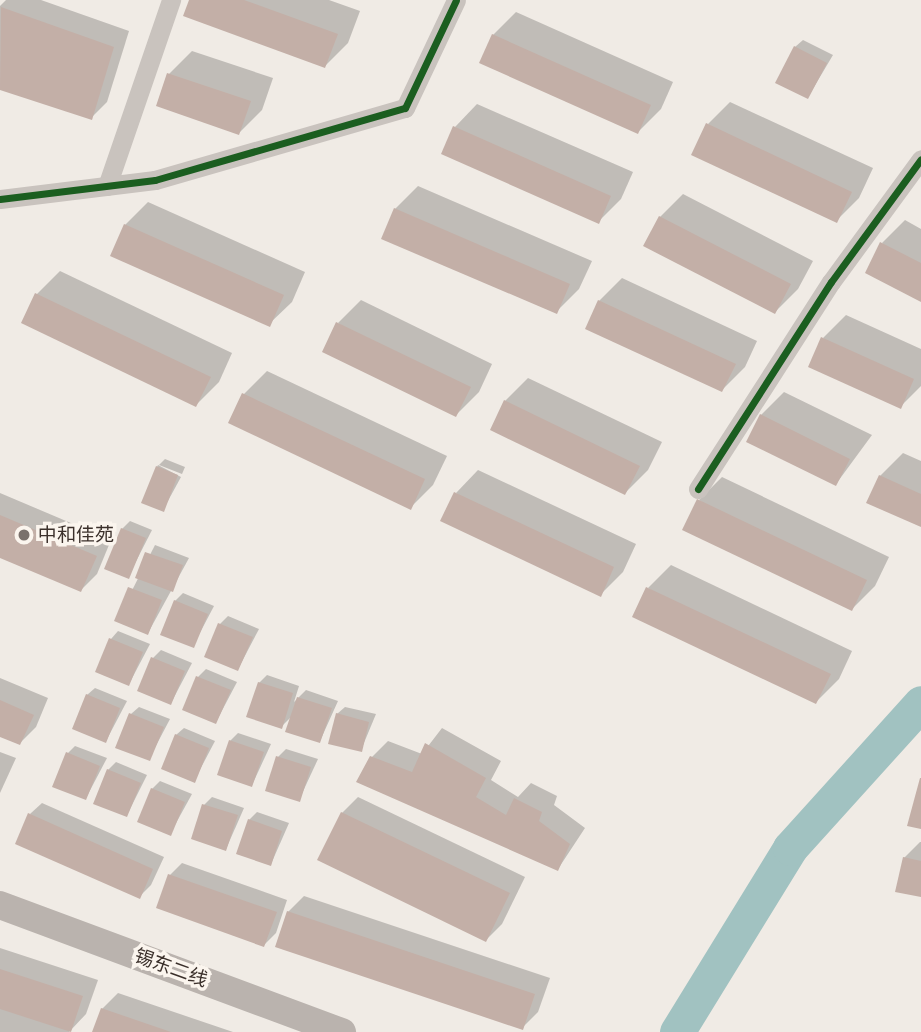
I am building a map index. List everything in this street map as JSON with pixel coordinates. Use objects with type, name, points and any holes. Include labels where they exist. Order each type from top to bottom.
[{"type":"main road","name":"锡东二线","points":[[0,905],[342,1032]]},
{"type":"street","points":[[107,186],[171,0]]},
{"type":"street","points":[[0,199],[155,180],[405,108],[456,0]]},
{"type":"street","points":[[698,489],[831,282],[921,159]]},
{"type":"building","points":[[189,0],[244,0],[338,34],[325,68],[183,16]]},
{"type":"building","points":[[1,7],[114,47],[92,120],[0,90]]},
{"type":"building","points":[[492,34],[651,105],[638,134],[479,63]]},
{"type":"building","points":[[794,46],[827,63],[808,99],[775,83]]},
{"type":"building","points":[[167,73],[251,101],[239,135],[156,106]]},
{"type":"building","points":[[706,123],[852,192],[837,223],[691,155]]},
{"type":"building","points":[[453,126],[611,196],[599,224],[441,154]]},
{"type":"building","points":[[394,208],[570,284],[557,314],[381,239]]},
{"type":"building","points":[[659,216],[791,284],[775,314],[643,246]]},
{"type":"building","points":[[124,224],[284,295],[270,327],[110,256]]},
{"type":"building","points":[[880,242],[921,263],[921,302],[865,273]]},
{"type":"building","points":[[35,293],[211,377],[196,407],[21,323]]},
{"type":"building","points":[[598,300],[736,364],[722,392],[585,329]]},
{"type":"building","points":[[336,322],[471,387],[456,417],[322,352]]},
{"type":"building","points":[[821,337],[914,379],[901,409],[808,367]]},
{"type":"building","points":[[242,393],[425,479],[411,510],[228,423]]},
{"type":"building","points":[[504,400],[640,466],[625,495],[490,430]]},
{"type":"building","points":[[760,414],[850,459],[836,486],[746,442]]},
{"type":"building","points":[[156,466],[178,475],[164,512],[141,503]]},
{"type":"building","points":[[879,475],[921,494],[921,527],[866,503]]},
{"type":"building","points":[[454,492],[614,567],[601,597],[440,521]]},
{"type":"building","points":[[697,499],[867,580],[852,611],[682,530]]},
{"type":"building","name":"中和佳苑","points":[[0,515],[97,556],[81,592],[0,558]]},
{"type":"building","points":[[121,528],[146,538],[129,579],[104,569]]},
{"type":"building","points":[[145,552],[183,565],[173,592],[135,578]]},
{"type":"building","points":[[128,587],[162,600],[148,635],[114,621]]},
{"type":"building","points":[[646,587],[831,674],[816,704],[632,617]]},
{"type":"building","points":[[174,600],[208,614],[194,648],[160,635]]},
{"type":"building","points":[[218,623],[253,637],[238,671],[204,657]]},
{"type":"building","points":[[109,638],[143,652],[129,686],[95,672]]},
{"type":"building","points":[[151,657],[185,671],[171,705],[137,691]]},
{"type":"building","points":[[196,676],[231,690],[216,724],[182,710]]},
{"type":"building","points":[[258,682],[293,693],[282,729],[246,717]]},
{"type":"building","points":[[86,694],[120,708],[106,743],[72,729]]},
{"type":"building","points":[[297,697],[332,708],[320,743],[285,732]]},
{"type":"building","points":[[0,700],[34,715],[20,745],[0,737]]},
{"type":"building","points":[[129,713],[164,727],[150,761],[115,748]]},
{"type":"building","points":[[336,713],[369,722],[362,752],[328,744]]},
{"type":"building","points":[[175,734],[209,748],[195,783],[161,769]]},
{"type":"building","points":[[229,740],[264,752],[252,787],[217,775]]},
{"type":"building","points":[[425,743],[486,778],[476,797],[506,815],[514,798],[542,812],[539,821],[570,844],[558,871],[356,782],[370,756],[412,772]]},
{"type":"building","points":[[66,752],[100,766],[86,800],[52,787]]},
{"type":"building","points":[[276,756],[311,767],[300,802],[265,791]]},
{"type":"building","points":[[107,769],[141,783],[127,817],[93,804]]},
{"type":"building","points":[[921,778],[921,829],[907,826]]},
{"type":"building","points":[[151,788],[185,802],[171,836],[137,822]]},
{"type":"building","points":[[202,804],[238,815],[226,851],[191,839]]},
{"type":"building","points":[[341,812],[510,893],[486,942],[317,860]]},
{"type":"building","points":[[28,813],[153,869],[140,899],[15,844]]},
{"type":"building","points":[[248,819],[282,831],[271,866],[236,854]]},
{"type":"building","points":[[903,857],[921,861],[921,897],[895,892]]},
{"type":"building","points":[[168,874],[277,912],[264,947],[156,908]]},
{"type":"building","points":[[287,911],[535,994],[523,1030],[275,947]]},
{"type":"building","points":[[0,969],[83,996],[71,1032],[0,1009]]},
{"type":"building","points":[[101,1008],[171,1032],[92,1032]]},
{"type":"waterway","points":[[677,1032],[790,848],[921,703]]},
{"type":"cycle path","points":[[0,199],[155,180],[405,108],[456,0]]},
{"type":"cycle path","points":[[698,489],[831,282],[921,159]]},
{"type":"place","name":"中和佳苑","points":[[24,535]]}]
